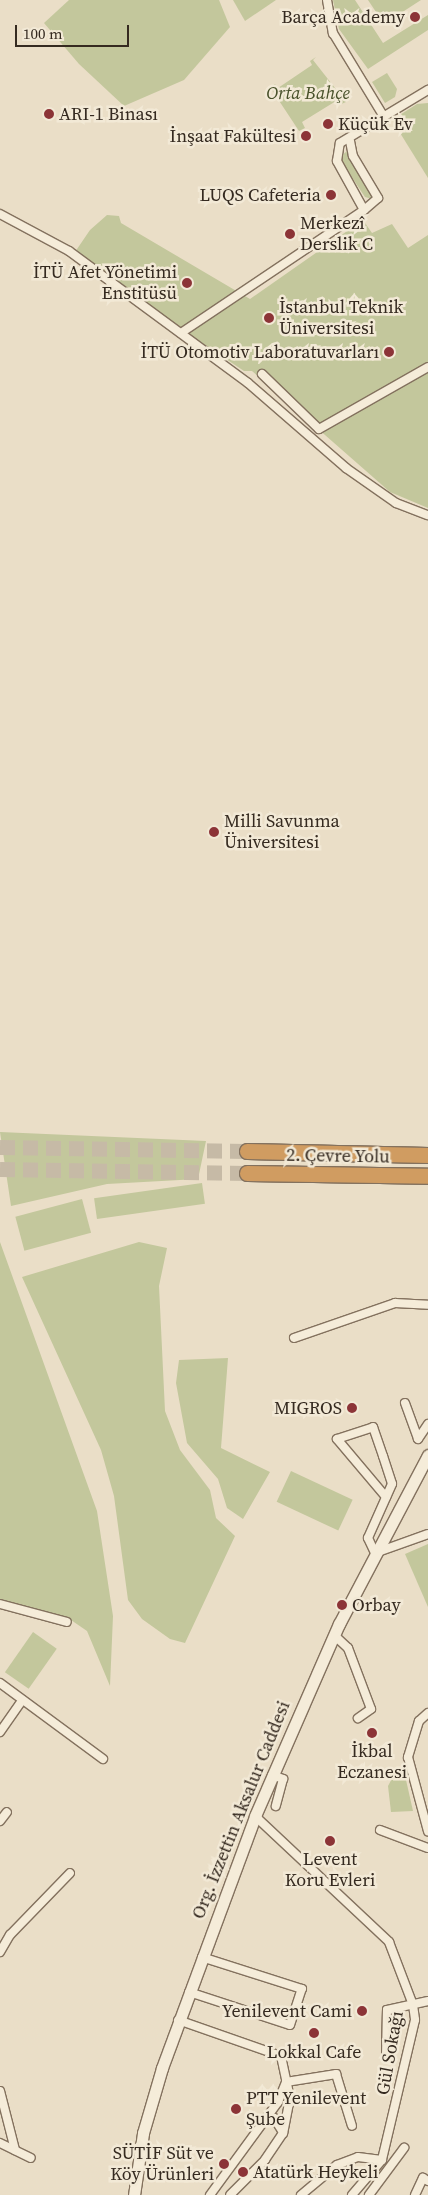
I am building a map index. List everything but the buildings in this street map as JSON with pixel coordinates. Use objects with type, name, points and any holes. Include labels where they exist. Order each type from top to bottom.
[{"type":"highway","name":"2. Çevre Yolu","points":[[247,1151],[428,1154]]},
{"type":"highway","name":"2. Çevre Yolu","points":[[247,1173],[428,1176]]},
{"type":"main road","name":"Org. İzzettin Aksalur Caddesi","points":[[134,2195],[143,2134],[178,2020],[255,1816],[334,1635],[375,1553],[428,1455]]},
{"type":"street","points":[[327,0],[333,33],[384,117]]},
{"type":"street","points":[[364,210],[337,160],[340,143],[350,141],[428,90]]},
{"type":"street","points":[[181,333],[364,210],[378,198],[353,156],[350,141]]},
{"type":"street","points":[[0,214],[69,251],[181,333],[346,468],[396,502],[428,515]]},
{"type":"street","points":[[262,374],[319,429],[428,367]]},
{"type":"street","points":[[294,1338],[395,1303],[428,1305]]},
{"type":"street","points":[[405,1403],[418,1438],[428,1424]]},
{"type":"street","points":[[386,1497],[337,1439],[373,1427],[392,1484],[368,1538],[375,1553],[428,1534]]},
{"type":"street","points":[[0,1604],[67,1622]]},
{"type":"street","points":[[334,1635],[348,1648],[371,1709],[358,1718]]},
{"type":"street","points":[[0,1683],[103,1759]]},
{"type":"street","points":[[0,1732],[22,1700]]},
{"type":"street","points":[[428,1713],[419,1722],[408,1757],[428,1831]]},
{"type":"street","points":[[272,1774],[283,1780],[276,1806]]},
{"type":"street","points":[[0,1821],[7,1812]]},
{"type":"street","name":"Gül Sokağı","points":[[255,1816],[389,1942],[413,2005],[415,2020],[382,2160],[352,2195]]},
{"type":"street","points":[[380,1830],[428,1848]]},
{"type":"street","points":[[0,1952],[10,1935],[70,1873]]},
{"type":"street","points":[[189,1992],[290,2025],[302,1989],[202,1957]]},
{"type":"street","points":[[386,2056],[387,2010],[428,2000]]},
{"type":"street","points":[[178,2020],[277,2053],[286,2082],[290,2098],[283,2133],[243,2183],[230,2195]]},
{"type":"street","points":[[286,2082],[336,2074],[352,2126]]},
{"type":"street","points":[[210,2195],[232,2170],[267,2119],[286,2082]]},
{"type":"street","points":[[0,2091],[15,2150]]},
{"type":"street","points":[[267,2119],[280,2123],[283,2133]]},
{"type":"street","points":[[0,2143],[31,2158]]},
{"type":"street","points":[[369,2195],[404,2148]]},
{"type":"street","points":[[301,2195],[337,2165],[358,2157],[382,2160]]},
{"type":"street","points":[[232,2170],[243,2183]]},
{"type":"street","points":[[415,2195],[426,2178]]},
{"type":"green space","points":[[69,0],[219,0],[230,27],[184,80],[124,106],[79,64],[44,23]]},
{"type":"green space","points":[[233,0],[276,0],[245,21]]},
{"type":"green space","points":[[333,0],[355,0],[383,43],[428,15],[428,30],[368,69],[339,29]]},
{"type":"green space","points":[[368,0],[421,0],[384,24]]},
{"type":"green space","name":"Orta Bahçe","points":[[316,57],[313,60],[346,102],[339,105],[336,101],[302,122],[305,128],[299,131],[270,87],[275,84],[278,88],[312,65],[310,61]]},
{"type":"green space","points":[[387,73],[397,89],[395,97],[385,103],[372,82]]},
{"type":"green space","points":[[428,103],[428,178],[392,120],[417,104]]},
{"type":"green space","points":[[347,151],[373,190],[372,199],[365,197],[339,158]]},
{"type":"green space","points":[[107,215],[119,216],[121,223],[250,299],[363,220],[372,233],[392,224],[408,248],[428,235],[428,508],[390,492],[252,371],[244,371],[193,337],[75,252],[90,230]]},
{"type":"green space","points":[[0,1132],[206,1141],[198,1179],[107,1184],[11,1206]]},
{"type":"green space","points":[[202,1183],[205,1204],[97,1219],[94,1198]]},
{"type":"green space","points":[[82,1199],[91,1233],[24,1251],[15,1217]]},
{"type":"green space","points":[[0,1242],[97,1511],[113,1616],[110,1686],[87,1631],[71,1620],[0,1601]]},
{"type":"green space","points":[[139,1242],[167,1248],[159,1286],[165,1411],[180,1450],[210,1490],[216,1518],[235,1536],[185,1643],[170,1639],[142,1619],[128,1600],[114,1496],[101,1450],[22,1277]]},
{"type":"green space","points":[[228,1358],[221,1448],[270,1472],[243,1519],[227,1508],[218,1479],[187,1443],[176,1383],[179,1360]]},
{"type":"green space","points":[[291,1471],[353,1500],[338,1531],[277,1502]]},
{"type":"green space","points":[[428,1544],[428,1607],[405,1554]]},
{"type":"green space","points":[[33,1632],[57,1649],[29,1689],[5,1672]]},
{"type":"green space","points":[[396,1771],[404,1771],[413,1811],[391,1812],[388,1786]]},
{"type":"tunnel","points":[[0,1147],[247,1151]]},
{"type":"tunnel","points":[[0,1169],[247,1173]]},
{"type":"place","name":"Barça Academy","points":[[415,17]]},
{"type":"place","name":"ARI-1 Binası","points":[[49,114]]},
{"type":"place","name":"Küçük Ev","points":[[328,124]]},
{"type":"place","name":"İnşaat Fakültesi","points":[[306,136]]},
{"type":"place","name":"LUQS Cafeteria","points":[[331,195]]},
{"type":"place","name":"Merkezî Derslik C","points":[[290,234]]},
{"type":"place","name":"İTÜ Afet Yönetimi Enstitüsü","points":[[187,283]]},
{"type":"place","name":"İstanbul Teknik Üniversitesi","points":[[269,318]]},
{"type":"place","name":"İTÜ Otomotiv Laboratuvarları","points":[[389,352]]},
{"type":"place","name":"Milli Savunma Üniversitesi","points":[[214,832]]},
{"type":"place","name":"MIGROS","points":[[352,1408]]},
{"type":"place","name":"Orbay","points":[[342,1605]]},
{"type":"place","name":"İkbal Eczanesi","points":[[372,1733]]},
{"type":"place","name":"Levent Koru Evleri","points":[[330,1841]]},
{"type":"place","name":"Yenilevent Cami","points":[[362,2011]]},
{"type":"place","name":"Lokkal Cafe","points":[[314,2033]]},
{"type":"place","name":"PTT Yenilevent Şube","points":[[236,2109]]},
{"type":"place","name":"SÜTİF Süt ve Köy Ürünleri","points":[[224,2164]]},
{"type":"place","name":"Atatürk Heykeli","points":[[243,2172]]}]
